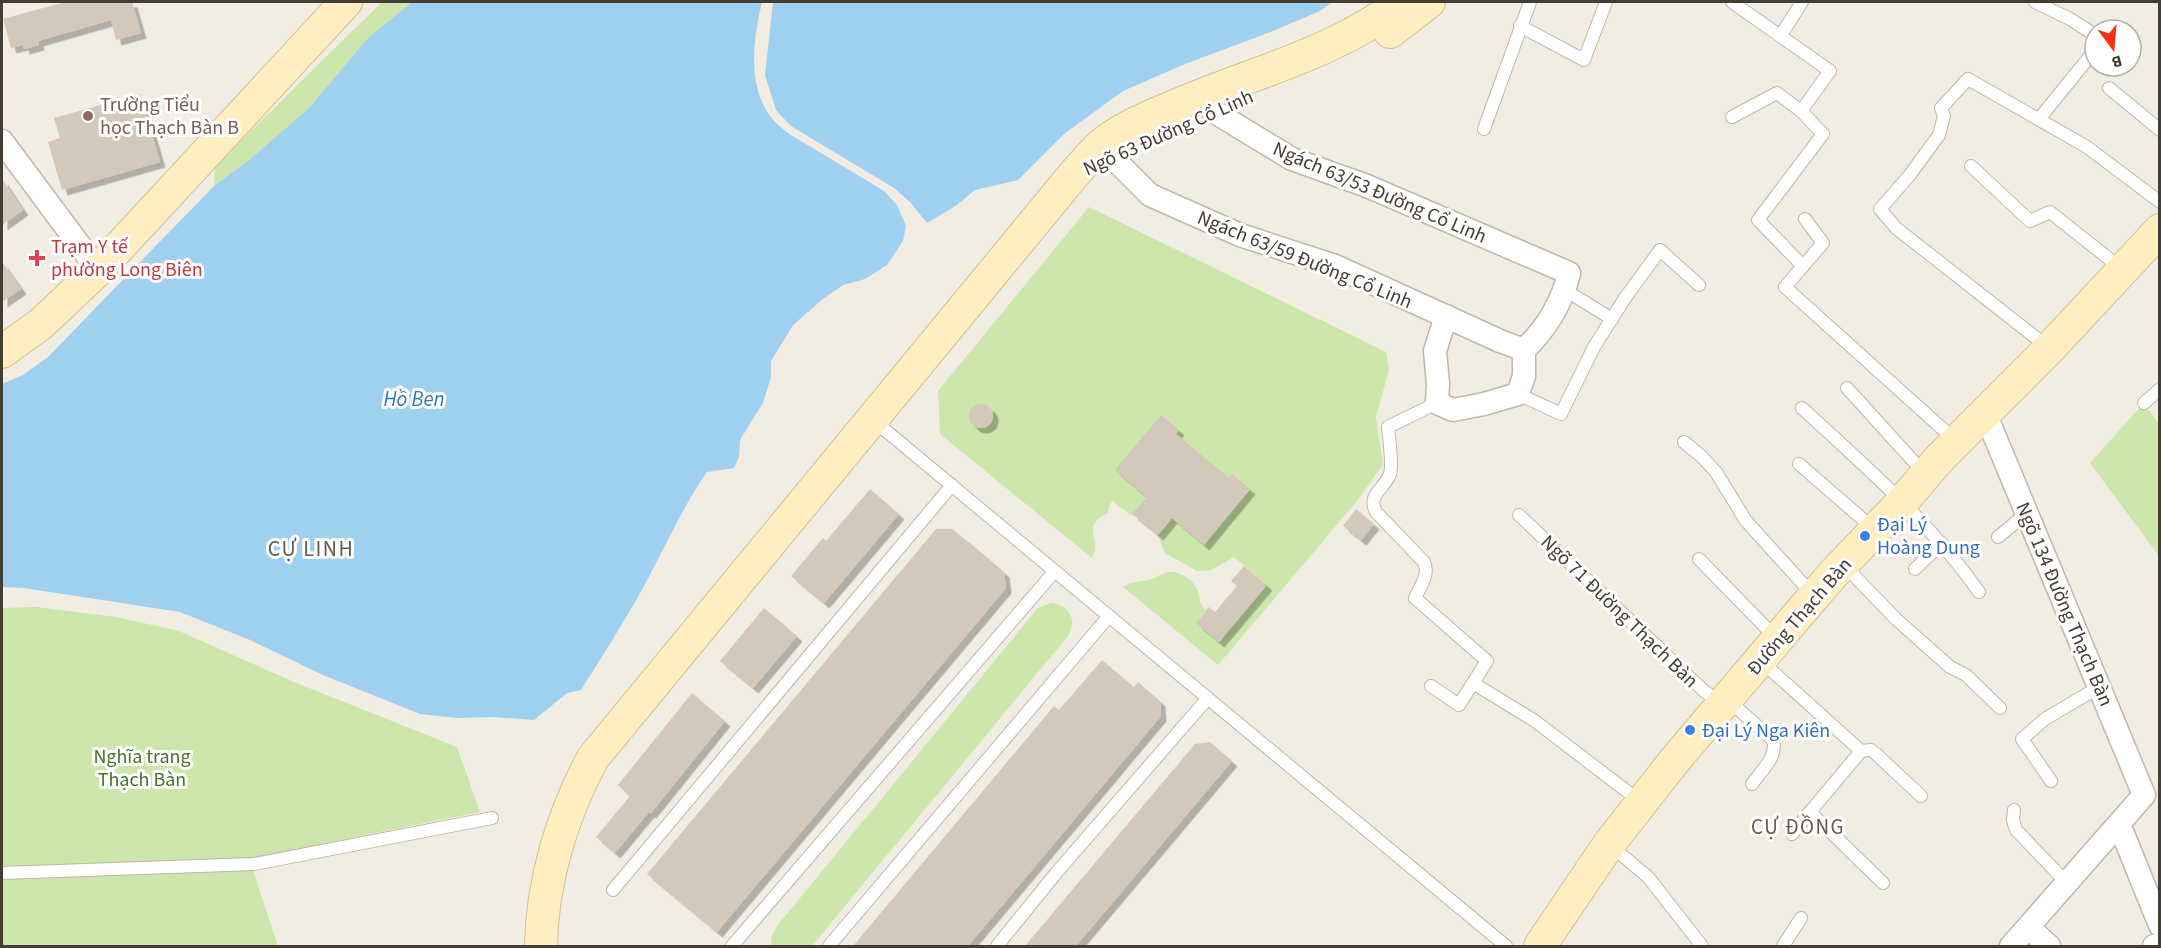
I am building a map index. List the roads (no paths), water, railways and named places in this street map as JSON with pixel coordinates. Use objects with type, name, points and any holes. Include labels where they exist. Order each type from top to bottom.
[{"type":"street","points":[[2,352],[42,323],[98,270],[346,2]]},
{"type":"street","name":"Ngõ 63 Đường Cổ Linh","points":[[1357,42],[1366,27],[1402,2]]},
{"type":"street","name":"Ngõ 63 Đường Cổ Linh","points":[[545,939],[552,867],[566,816],[593,758],[1075,173],[1107,153],[1134,125],[1207,103],[1300,68],[1328,47],[1384,36],[1429,2]]},
{"type":"street","name":"Ngách 63/53 Đường Cổ Linh","points":[[1207,103],[1292,159],[1367,186],[1567,281]]},
{"type":"street","points":[[2,141],[98,270]]},
{"type":"street","name":"Ngách 63/59 Đường Cổ Linh","points":[[1107,153],[1150,195],[1240,235],[1335,266],[1524,350]]},
{"type":"street","name":"Đường Thạch Bàn","points":[[1540,946],[1609,844],[1814,597],[1956,441],[2158,236]]},
{"type":"street","points":[[1446,316],[1435,351],[1437,403],[1453,410],[1484,404],[1518,394],[1524,376],[1524,350],[1543,332],[1567,281]]},
{"type":"street","name":"Ngõ 134 Đường Thạch Bàn","points":[[1985,413],[2144,795],[2119,824]]},
{"type":"street","points":[[2010,946],[2119,824],[2160,925]]},
{"type":"street","points":[[2028,927],[2049,946]]},
{"type":"street","points":[[2154,946],[2160,944]]},
{"type":"lane","points":[[1520,26],[1584,60],[1606,2]]},
{"type":"lane","points":[[1732,2],[1830,71],[1802,111]]},
{"type":"lane","points":[[1780,35],[1802,2]]},
{"type":"lane","points":[[2035,2],[2083,27]]},
{"type":"lane","points":[[1484,129],[1520,26],[1525,4]]},
{"type":"lane","points":[[2039,119],[2083,65]]},
{"type":"lane","points":[[2050,348],[1896,228],[1880,209],[1909,176],[1939,135],[1944,116],[1941,108],[1968,79],[2087,147],[2160,202]]},
{"type":"lane","points":[[2109,88],[2160,130]]},
{"type":"lane","points":[[1732,117],[1777,93],[1802,111],[1823,134],[1758,220],[1803,266]]},
{"type":"lane","points":[[1971,166],[2030,221],[2050,212],[2123,270]]},
{"type":"lane","points":[[1805,219],[1823,243],[1785,287],[1956,441]]},
{"type":"lane","points":[[1518,394],[1562,414],[1594,347],[1660,250],[1699,285]]},
{"type":"lane","points":[[1567,281],[1612,319]]},
{"type":"lane","points":[[1847,388],[1926,475]]},
{"type":"lane","points":[[2144,403],[2160,389]]},
{"type":"lane","points":[[1431,686],[1459,705],[1487,661],[1415,598],[1427,568],[1424,562],[1376,512],[1373,505],[1374,497],[1390,473],[1388,427],[1437,403]]},
{"type":"lane","points":[[1802,408],[1903,501],[1942,543],[1979,592]]},
{"type":"lane","points":[[872,419],[1506,946]]},
{"type":"lane","points":[[1684,442],[1716,472],[1746,521],[1814,597]]},
{"type":"lane","points":[[1799,464],[1875,530]]},
{"type":"lane","points":[[613,890],[952,485]]},
{"type":"lane","points":[[1998,537],[2027,513]]},
{"type":"lane","name":"Ngõ 71 Đường Thạch Bàn","points":[[1519,515],[1704,691],[1725,702],[1773,740],[1776,748],[1773,755],[1752,784]]},
{"type":"lane","points":[[1916,569],[1942,543]]},
{"type":"lane","points":[[1699,559],[1769,649],[1862,751]]},
{"type":"lane","points":[[1843,564],[1896,619],[1950,667],[1966,675],[2000,708]]},
{"type":"lane","points":[[732,946],[1055,571]]},
{"type":"lane","points":[[829,946],[1109,616]]},
{"type":"lane","points":[[1473,683],[1535,721],[1642,802]]},
{"type":"lane","points":[[2051,781],[2022,739],[2045,719],[2099,687]]},
{"type":"lane","points":[[997,946],[1057,872],[1208,698]]},
{"type":"lane","points":[[1792,834],[1862,751],[1871,750],[1875,753],[1921,796]]},
{"type":"lane","points":[[2014,810],[2013,820],[2016,830],[2067,883]]},
{"type":"lane","points":[[1810,812],[1883,883]]},
{"type":"lane","points":[[2,873],[254,864],[492,818]]},
{"type":"lane","points":[[1609,844],[1648,877],[1702,946]]},
{"type":"lane","points":[[1783,946],[1801,918]]},
{"type":"water","name":"Hồ Ben","points":[[412,2],[762,2],[756,33],[754,66],[760,98],[767,112],[791,135],[884,191],[897,205],[906,226],[903,241],[887,265],[865,279],[843,285],[793,325],[771,361],[771,377],[763,403],[740,440],[739,457],[734,468],[707,472],[637,599],[581,690],[567,693],[534,720],[493,717],[457,718],[420,714],[323,675],[250,640],[180,612],[24,588],[2,587],[2,384],[23,375],[48,357],[214,186],[248,161],[309,108],[368,38]]},
{"type":"water","points":[[773,2],[1332,2],[1320,11],[1123,91],[1064,134],[1018,180],[975,190],[957,205],[927,223],[910,202],[894,188],[791,126],[776,110],[765,75]]},
{"type":"place","name":"Trường Tiểu học Thạch Bàn B","points":[[88,116]]},
{"type":"place","name":"Trạm Y tế phường Long Biên","points":[[37,258]]},
{"type":"place","name":"Đại Lý Hoàng Dung","points":[[1865,536]]},
{"type":"place","name":"Đại Lý Nga Kiên","points":[[1690,730]]},
{"type":"district","name":"CỰ LINH","points":[[311,548]]},
{"type":"district","name":"CỰ ĐỒNG","points":[[1798,827]]},
{"type":"park label","name":"Nghĩa trang Thạch Bàn","points":[[142,768]]}]
